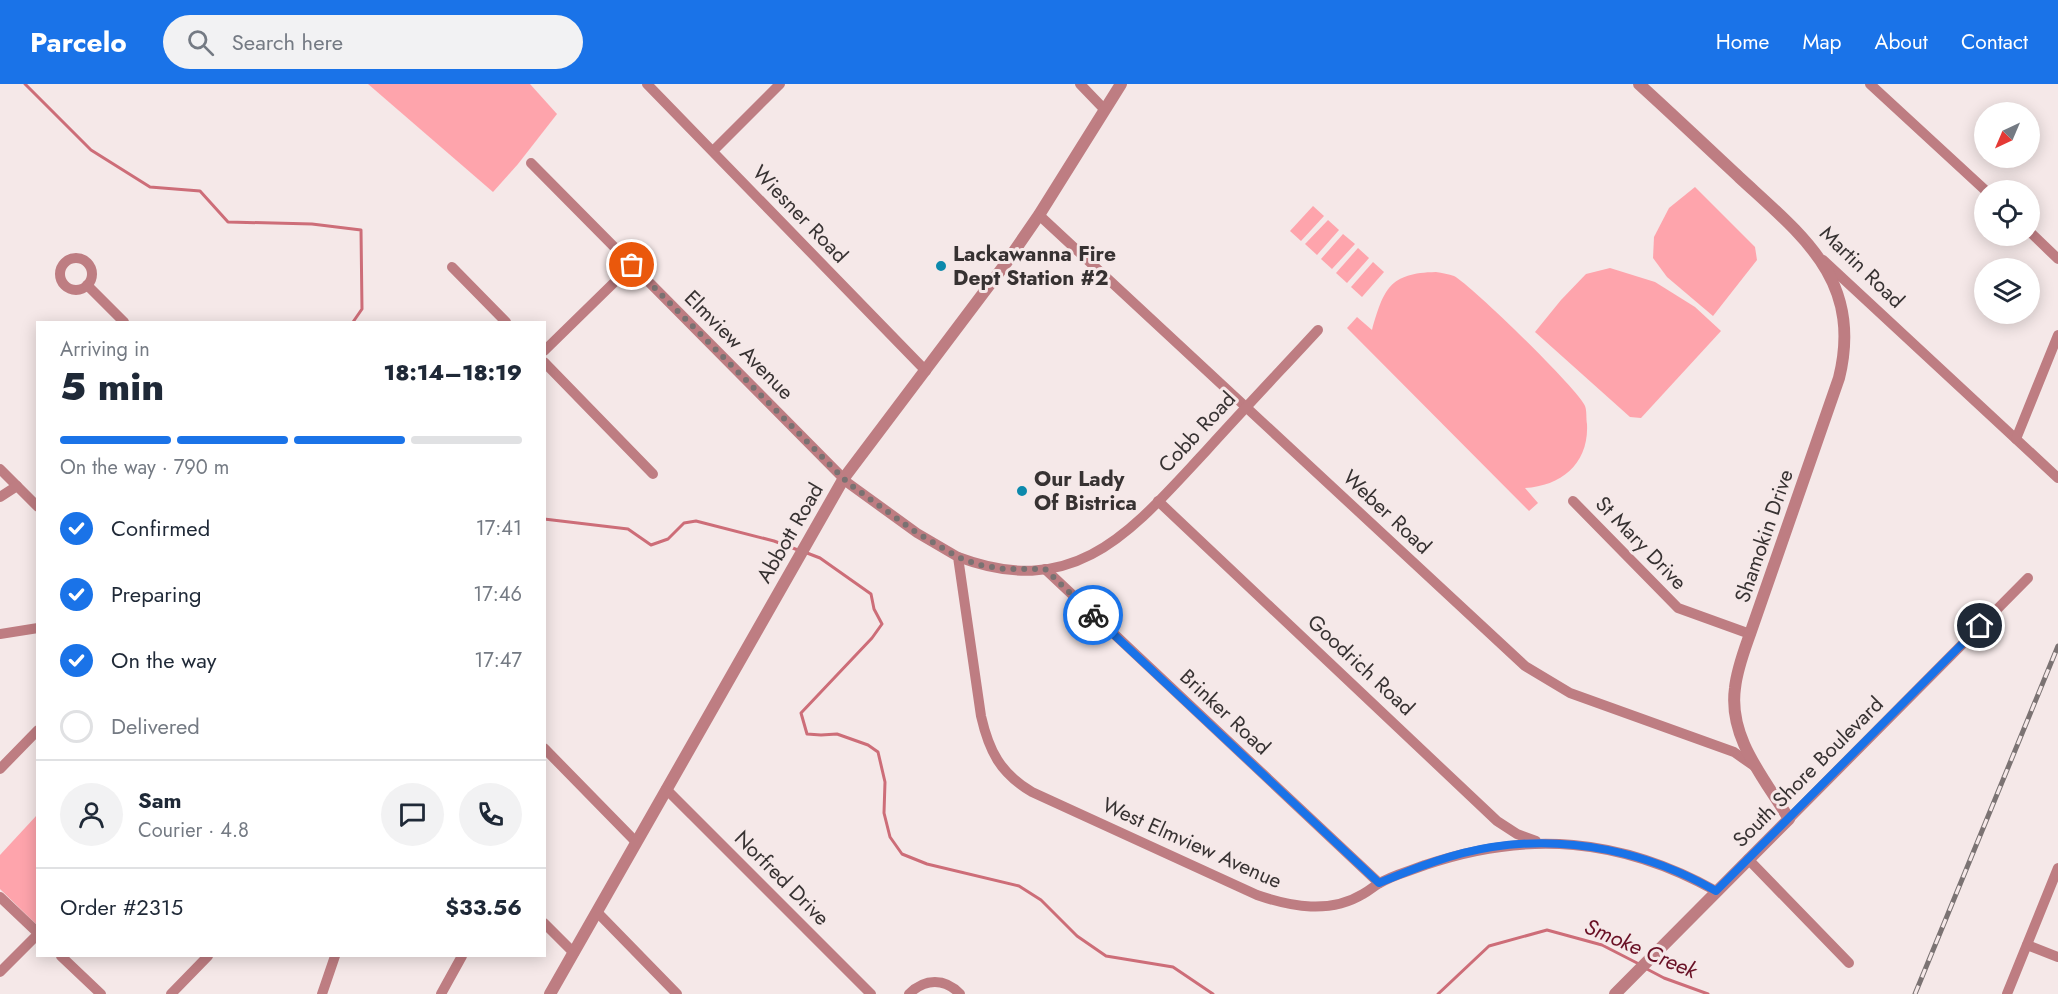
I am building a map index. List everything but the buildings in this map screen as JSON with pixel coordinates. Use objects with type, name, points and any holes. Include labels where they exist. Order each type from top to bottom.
[{"type":"street","name":"Wiesner Road","points":[[647,84],[926,371]]},
{"type":"street","points":[[712,151],[780,84]]},
{"type":"street","points":[[1080,84],[1105,110]]},
{"type":"street","name":"Abbott Road","points":[[550,994],[844,478],[926,371],[1040,215],[1121,84]]},
{"type":"street","name":"Martin Road","points":[[1639,84],[1791,225],[1820,258],[2058,478]]},
{"type":"street","points":[[1870,84],[1974,180]]},
{"type":"street","name":"Elmview Avenue","points":[[531,163],[844,478]]},
{"type":"street","name":"Weber Road","points":[[1040,215],[1525,666],[1570,693],[1734,752],[1754,766]]},
{"type":"street","points":[[2040,242],[2058,259]]},
{"type":"street","name":"Shamokin Drive","points":[[1789,819],[1754,766],[1743,742],[1734,707],[1737,675],[1843,362],[1845,344],[1842,312],[1837,291],[1820,258]]},
{"type":"street","points":[[546,349],[632,265]]},
{"type":"street","points":[[452,267],[505,321]]},
{"type":"street","points":[[87,285],[123,321]]},
{"type":"street","name":"Cobb Road","points":[[958,557],[979,565],[1005,569],[1045,569],[1076,562],[1113,543],[1158,501],[1318,330]]},
{"type":"street","points":[[2016,439],[2058,335]]},
{"type":"street","points":[[546,364],[653,474]]},
{"type":"street","points":[[0,469],[36,505]]},
{"type":"street","points":[[844,478],[917,533],[958,557]]},
{"type":"street","points":[[0,497],[17,486]]},
{"type":"street","name":"Goodrich Road","points":[[1158,501],[1497,820],[1516,834],[1545,843]]},
{"type":"street","name":"St Mary Drive","points":[[1574,501],[1678,609],[1750,634]]},
{"type":"street","name":"West Elmview Avenue","points":[[958,557],[981,716],[986,740],[999,764],[1026,789],[1257,896],[1281,904],[1310,907],[1341,904],[1364,894],[1379,883],[1470,852],[1520,844],[1545,843],[1587,847],[1643,858],[1675,870],[1716,891]]},
{"type":"street","name":"Brinker Road","points":[[1045,569],[1379,883]]},
{"type":"street","name":"South Shore Boulevard","points":[[1619,990],[2028,578]]},
{"type":"street","points":[[0,634],[36,628]]},
{"type":"street","points":[[0,769],[36,732]]},
{"type":"street","points":[[546,750],[636,842]]},
{"type":"street","name":"Norfred Drive","points":[[666,789],[872,994]]},
{"type":"street","points":[[1748,859],[1850,963]]},
{"type":"street","points":[[2007,994],[2058,868]]},
{"type":"street","points":[[0,897],[36,931]]},
{"type":"street","points":[[597,912],[677,994]]},
{"type":"street","points":[[546,925],[574,953]]},
{"type":"street","points":[[0,972],[36,935]]},
{"type":"street","points":[[2027,945],[2058,957]]},
{"type":"street","points":[[62,957],[101,994]]},
{"type":"street","points":[[171,994],[207,957]]},
{"type":"street","points":[[322,994],[335,957]]},
{"type":"street","points":[[441,994],[461,957]]},
{"type":"street","points":[[909,994],[920,985],[937,981],[948,984],[960,994]]},
{"type":"shaded area","points":[[368,84],[530,84],[557,114],[493,192]]},
{"type":"shaded area","points":[[1695,187],[1755,247],[1757,260],[1713,316],[1667,277],[1653,258],[1654,237],[1669,208]]},
{"type":"shaded area","points":[[1313,206],[1324,216],[1301,241],[1290,231]]},
{"type":"shaded area","points":[[1328,220],[1339,230],[1317,255],[1305,244]]},
{"type":"shaded area","points":[[1343,234],[1355,244],[1332,269],[1321,259]]},
{"type":"shaded area","points":[[1358,248],[1369,258],[1347,283],[1336,273]]},
{"type":"shaded area","points":[[1373,262],[1384,272],[1362,297],[1351,287]]},
{"type":"shaded area","points":[[1610,268],[1655,282],[1695,307],[1721,331],[1641,418],[1630,417],[1535,332],[1586,274]]},
{"type":"shaded area","points":[[1436,272],[1454,276],[1481,298],[1546,360],[1579,396],[1585,406],[1586,438],[1578,461],[1571,470],[1551,483],[1525,488],[1538,503],[1529,511],[1347,328],[1357,317],[1372,330],[1380,304],[1391,286],[1408,276]]},
{"type":"shaded area","points":[[36,816],[36,924],[0,889],[0,855]]},
{"type":"waterway","name":"Smoke Creek","points":[[25,84],[91,150],[150,187],[200,191],[228,222],[312,224],[361,230],[362,309],[354,321]]},
{"type":"waterway","name":"Smoke Creek","points":[[546,519],[628,529],[651,545],[668,539],[684,523],[696,521],[774,541],[798,550]]},
{"type":"waterway","name":"Smoke Creek","points":[[807,553],[820,558],[871,594],[874,609],[882,624],[872,638],[801,713],[807,734],[837,734],[868,745],[878,752],[885,782],[884,813],[890,837],[902,854],[927,864],[1019,886],[1041,900],[1077,936],[1106,956],[1173,967],[1213,994]]},
{"type":"waterway","name":"Smoke Creek","points":[[1438,994],[1489,946],[1547,930],[1602,945],[1639,964]]},
{"type":"waterway","name":"Smoke Creek","points":[[1645,968],[1664,978],[1708,994]]},
{"type":"railway","points":[[1915,994],[2058,646]]},
{"type":"way so far","points":[[632,265],[848,483],[917,533],[958,557],[979,565],[1005,569],[1045,569],[1093,615]]},
{"type":"place","name":"Lackawanna Fire Dept Station #2","points":[[941,266]]},
{"type":"place","name":"Our Lady Of Bistrica","points":[[1022,491]]},
{"type":"route","points":[[1093,615],[1379,883],[1470,852],[1520,844],[1545,843],[1587,847],[1643,858],[1675,870],[1716,891],[1980,626]]}]
